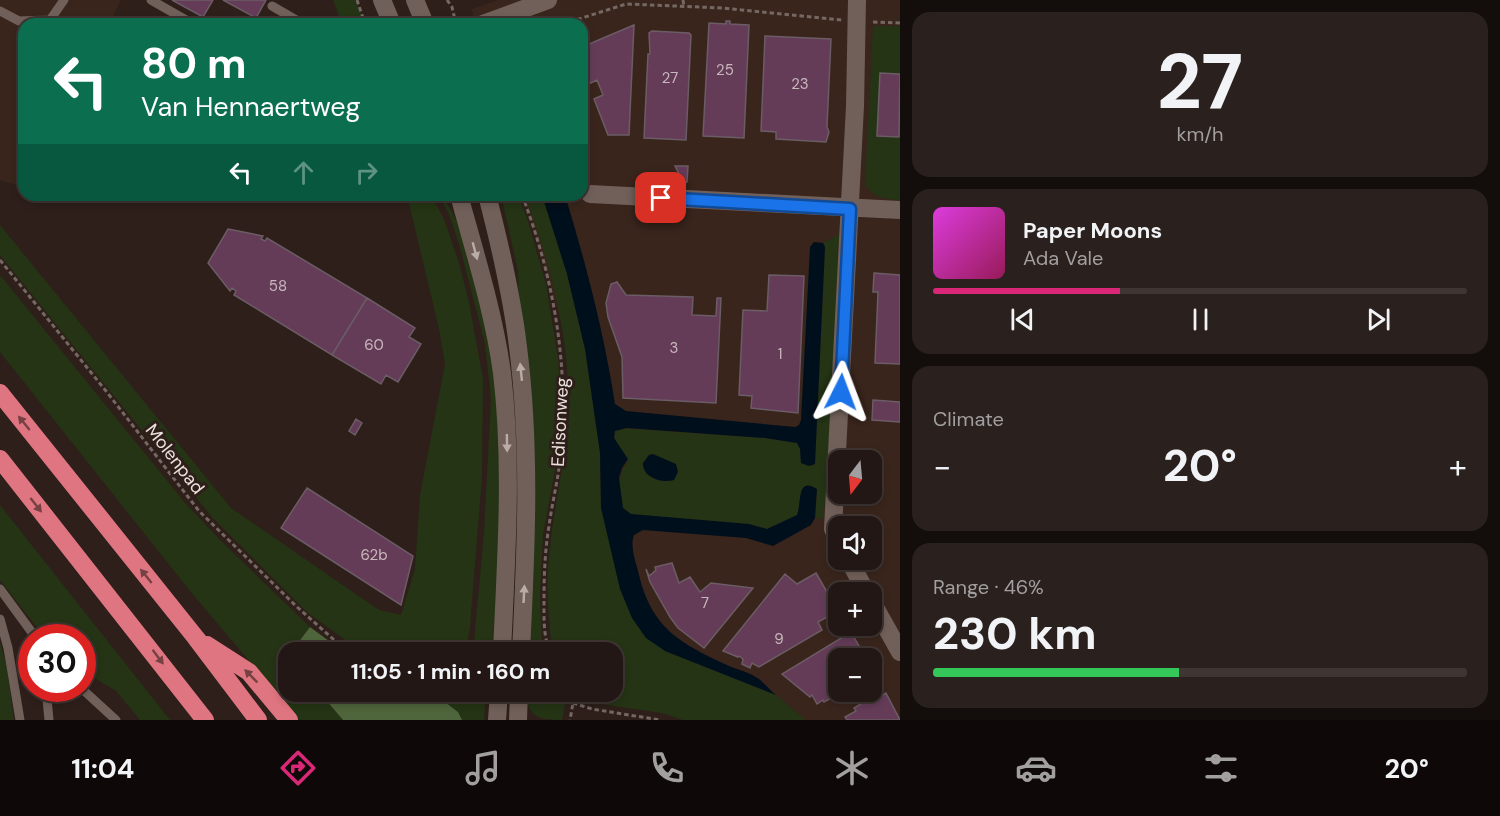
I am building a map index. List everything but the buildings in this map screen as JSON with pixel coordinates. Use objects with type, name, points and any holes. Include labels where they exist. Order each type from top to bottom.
[{"type":"highway","points":[[0,393],[196,638],[258,720]]},
{"type":"highway","points":[[0,459],[205,720]]},
{"type":"highway","points":[[196,638],[249,672],[289,720]]},
{"type":"main road","points":[[382,0],[390,18]]},
{"type":"main road","points":[[415,0],[422,18]]},
{"type":"main road","points":[[499,18],[548,0]]},
{"type":"main road","points":[[834,516],[850,209],[857,0]]},
{"type":"main road","points":[[590,194],[900,210]]},
{"type":"main road","points":[[461,201],[491,312],[503,383],[507,437],[507,533],[502,642]]},
{"type":"main road","name":"Edisonweg","points":[[488,201],[510,297],[523,398],[527,536],[522,642]]},
{"type":"main road","points":[[882,620],[900,652]]},
{"type":"main road","points":[[497,720],[498,702]]},
{"type":"main road","points":[[518,720],[519,702]]},
{"type":"lane","points":[[51,18],[64,0]]},
{"type":"lane","points":[[151,0],[182,18]]},
{"type":"lane","points":[[272,6],[293,18]]},
{"type":"lane","points":[[0,11],[18,20]]},
{"type":"lane","points":[[0,589],[26,624]]},
{"type":"lane","points":[[0,619],[8,648],[20,720]]},
{"type":"lane","points":[[47,702],[49,720]]},
{"type":"lane","points":[[96,702],[116,720]]},
{"type":"path","points":[[357,0],[363,18]]},
{"type":"path","points":[[447,0],[452,7],[455,18]]},
{"type":"path","points":[[683,0],[684,7]]},
{"type":"path","points":[[582,18],[626,4],[723,8],[785,16],[900,23]]},
{"type":"path","name":"Edisonweg","points":[[524,201],[545,270],[558,329],[563,371],[560,459],[548,528],[544,578],[547,642]]},
{"type":"path","name":"Molenpad","points":[[0,260],[199,511],[297,607],[338,642]]},
{"type":"path","points":[[570,720],[573,703],[592,710],[660,720]]},
{"type":"shaded area","points":[[0,0],[121,0],[112,18],[18,18],[18,185],[0,180]]},
{"type":"shaded area","points":[[498,0],[900,0],[900,720],[732,720],[623,658],[623,642],[611,642],[574,364],[525,201],[588,201],[588,18],[474,18],[472,9]]},
{"type":"green space","points":[[333,0],[355,0],[363,18],[340,18]]},
{"type":"green space","points":[[873,26],[900,26],[900,200],[875,195],[865,184]]},
{"type":"green space","points":[[408,201],[434,201],[444,219],[469,302],[483,379],[482,477],[470,627],[468,642],[348,642],[308,613],[211,516],[0,255],[0,225],[231,508],[379,610],[401,615],[415,569],[420,495],[445,364],[439,329]]},
{"type":"green space","points":[[502,201],[520,201],[528,221],[546,284],[558,358],[561,406],[556,465],[543,535],[540,596],[542,642],[526,642],[518,271]]},
{"type":"green space","points":[[527,201],[544,201],[567,274],[585,349],[600,453],[601,508],[665,651],[776,695],[806,720],[683,720],[662,713],[587,702],[623,702],[623,642],[552,642],[547,591],[548,565],[566,435],[568,382],[562,327],[550,273]]},
{"type":"green space","points":[[446,202],[452,212],[469,255],[494,369],[501,475],[494,642],[474,642],[484,533],[491,399],[485,344],[459,244],[449,214],[443,204]]},
{"type":"green space","points":[[840,234],[830,450],[828,450],[828,495],[824,508],[824,519],[815,518],[817,489],[801,491],[797,515],[767,529],[749,524],[643,516],[626,512],[622,505],[620,486],[622,473],[627,463],[625,453],[615,441],[615,431],[619,428],[765,438],[797,443],[801,463],[813,466],[815,464],[825,247],[823,243]]},
{"type":"green space","points":[[0,275],[186,504],[310,627],[299,642],[278,642],[278,695],[190,591],[0,352]]},
{"type":"green space","points":[[0,505],[94,624],[34,624],[0,580]]},
{"type":"green space","points":[[96,626],[170,720],[140,720],[116,691],[96,679]]},
{"type":"green space","points":[[310,627],[330,642],[299,642]]},
{"type":"green space","points":[[0,642],[7,668],[14,720],[0,720]]},
{"type":"green space","points":[[284,702],[328,702],[343,720],[299,720]]},
{"type":"green space","points":[[328,702],[445,702],[458,712],[462,720],[343,720]]},
{"type":"green space","points":[[445,702],[485,702],[484,720],[462,720],[458,712]]},
{"type":"green space","points":[[527,702],[564,702],[565,704],[562,720],[541,718],[530,708]]},
{"type":"water","points":[[544,201],[567,201],[594,299],[615,404],[626,411],[795,427],[801,420],[810,247],[814,242],[823,243],[825,247],[815,464],[809,466],[801,463],[797,443],[765,438],[627,428],[615,431],[614,438],[628,459],[619,478],[623,508],[631,514],[749,524],[767,529],[797,515],[803,488],[810,486],[817,489],[815,518],[811,525],[773,546],[746,538],[643,530],[634,535],[633,539],[633,553],[644,591],[651,607],[670,632],[696,650],[756,677],[776,695],[665,651],[646,638],[632,618],[620,589],[601,508],[600,453],[585,349],[567,274]]},
{"type":"water","points":[[653,454],[676,464],[678,472],[674,480],[664,481],[649,476],[643,463],[649,455]]},
{"type":"route","points":[[661,198],[850,209],[841,392]]}]
